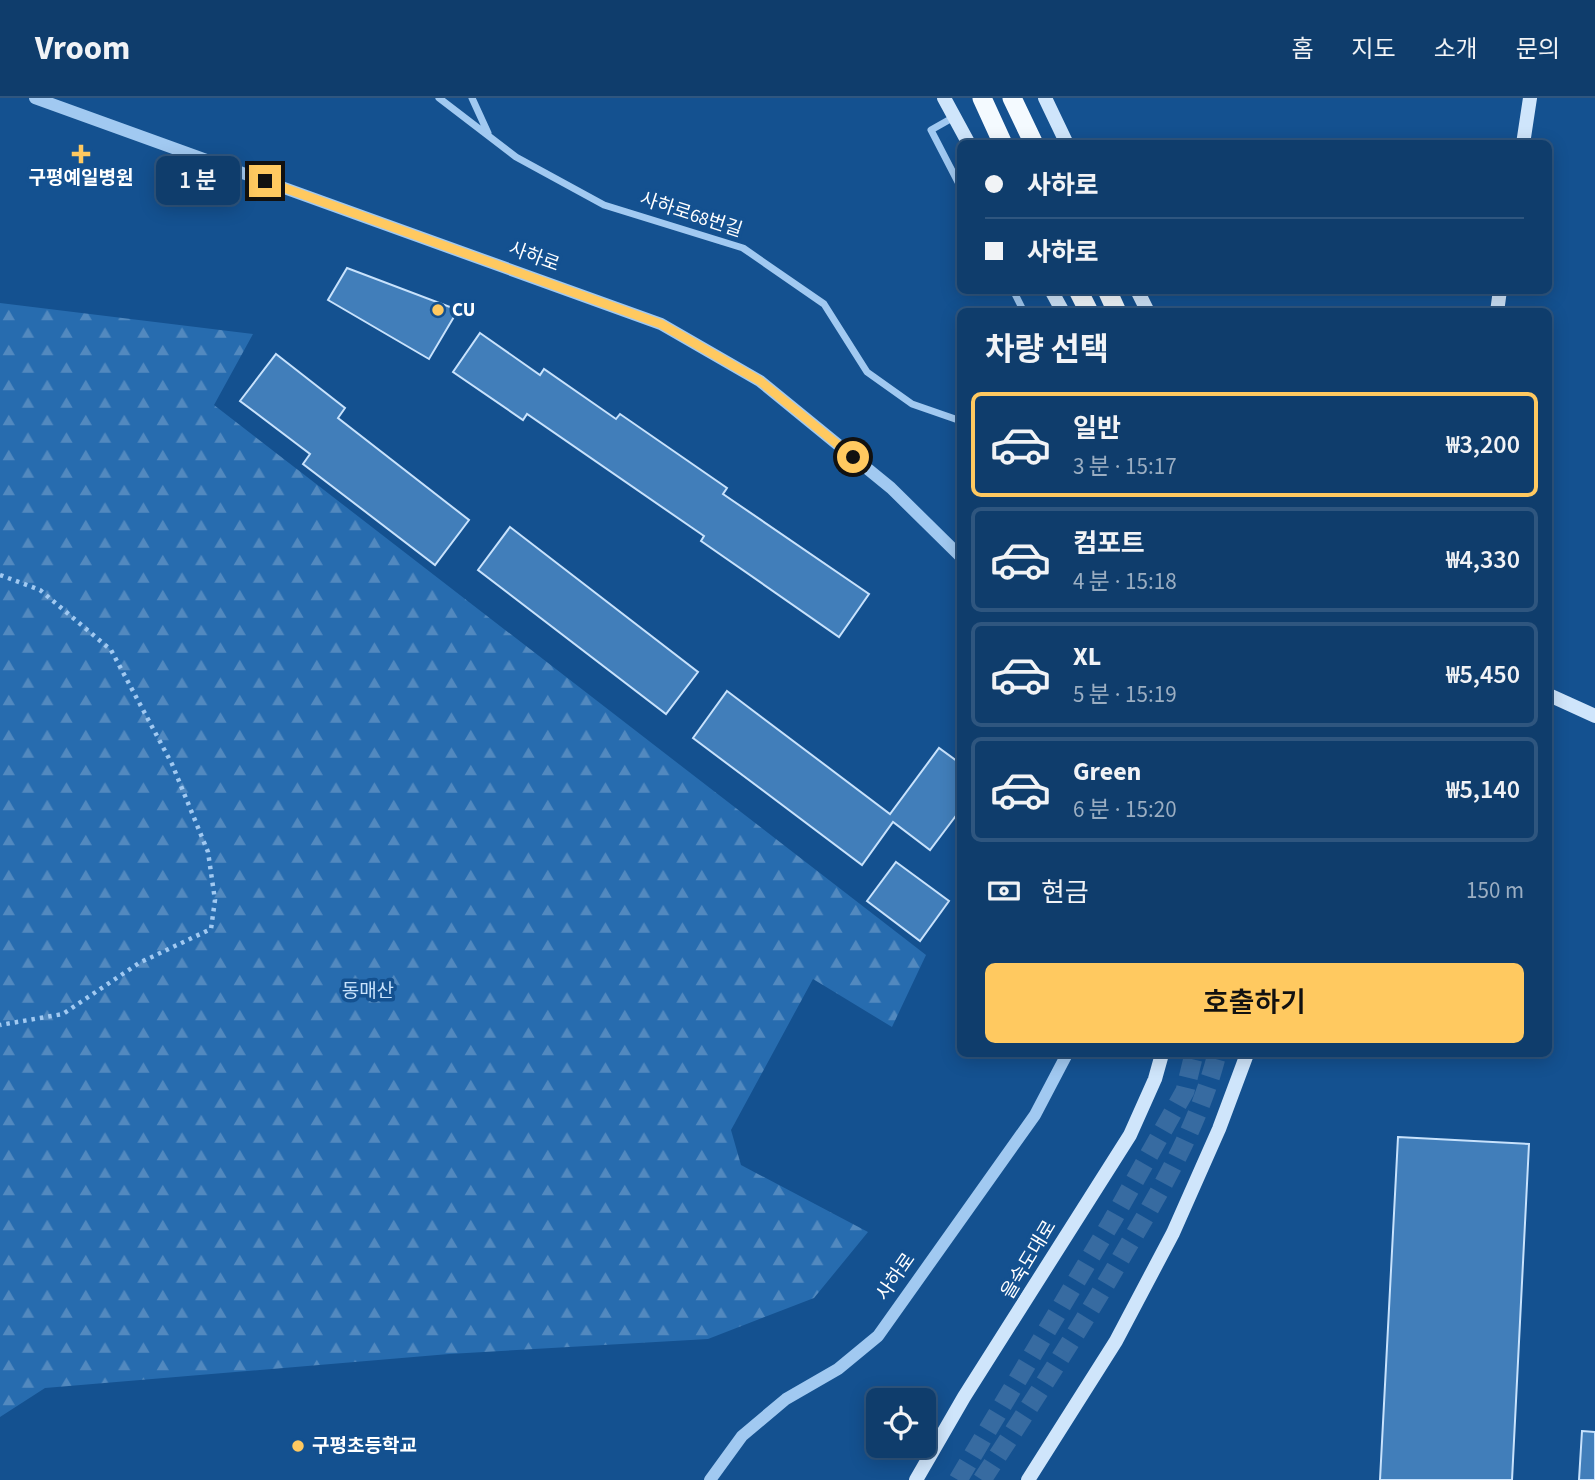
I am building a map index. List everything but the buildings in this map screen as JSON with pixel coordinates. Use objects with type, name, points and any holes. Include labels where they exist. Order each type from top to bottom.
[{"type":"highway","points":[[982,98],[1001,140]]},
{"type":"highway","points":[[1012,98],[1032,140]]},
{"type":"main road","points":[[944,98],[967,140]]},
{"type":"main road","points":[[1045,98],[1065,140]]},
{"type":"main road","points":[[1524,140],[1530,98]]},
{"type":"main road","points":[[1552,696],[1595,716]]},
{"type":"main road","name":"을숙도대로","points":[[916,1480],[964,1397],[1130,1135],[1155,1079],[1161,1057]]},
{"type":"main road","points":[[1028,1480],[1116,1341],[1173,1233],[1219,1129],[1246,1057]]},
{"type":"street","name":"사하로","points":[[35,98],[661,324],[760,381],[891,488],[957,553]]},
{"type":"street","name":"사하로68번길","points":[[439,98],[516,158],[604,205],[743,248],[824,304],[867,372],[912,404],[957,420]]},
{"type":"street","name":"사하로68번길","points":[[472,98],[490,137]]},
{"type":"street","points":[[954,117],[931,130],[957,180]]},
{"type":"street","name":"사하로","points":[[710,1480],[742,1436],[786,1399],[838,1369],[878,1336],[1035,1115],[1064,1057]]},
{"type":"path","points":[[0,575],[40,590],[111,650],[172,764],[208,852],[215,900],[211,929],[139,963],[63,1014],[0,1025]]},
{"type":"green space","name":"동매산","points":[[0,303],[253,334],[214,405],[926,955],[892,1027],[813,979],[731,1130],[741,1165],[868,1232],[814,1298],[708,1339],[449,1354],[45,1388],[0,1417]]},
{"type":"tunnel","points":[[958,1480],[1112,1221],[1185,1091],[1193,1057]]},
{"type":"tunnel","points":[[982,1480],[1075,1335],[1155,1200],[1191,1128],[1216,1057]]},
{"type":"place","name":"구평예일병원","points":[[81,154]]},
{"type":"place","name":"CU","points":[[438,310]]},
{"type":"place","name":"구평초등학교","points":[[298,1446]]},
{"type":"route","points":[[265,181],[661,324],[760,381],[853,457]]}]
